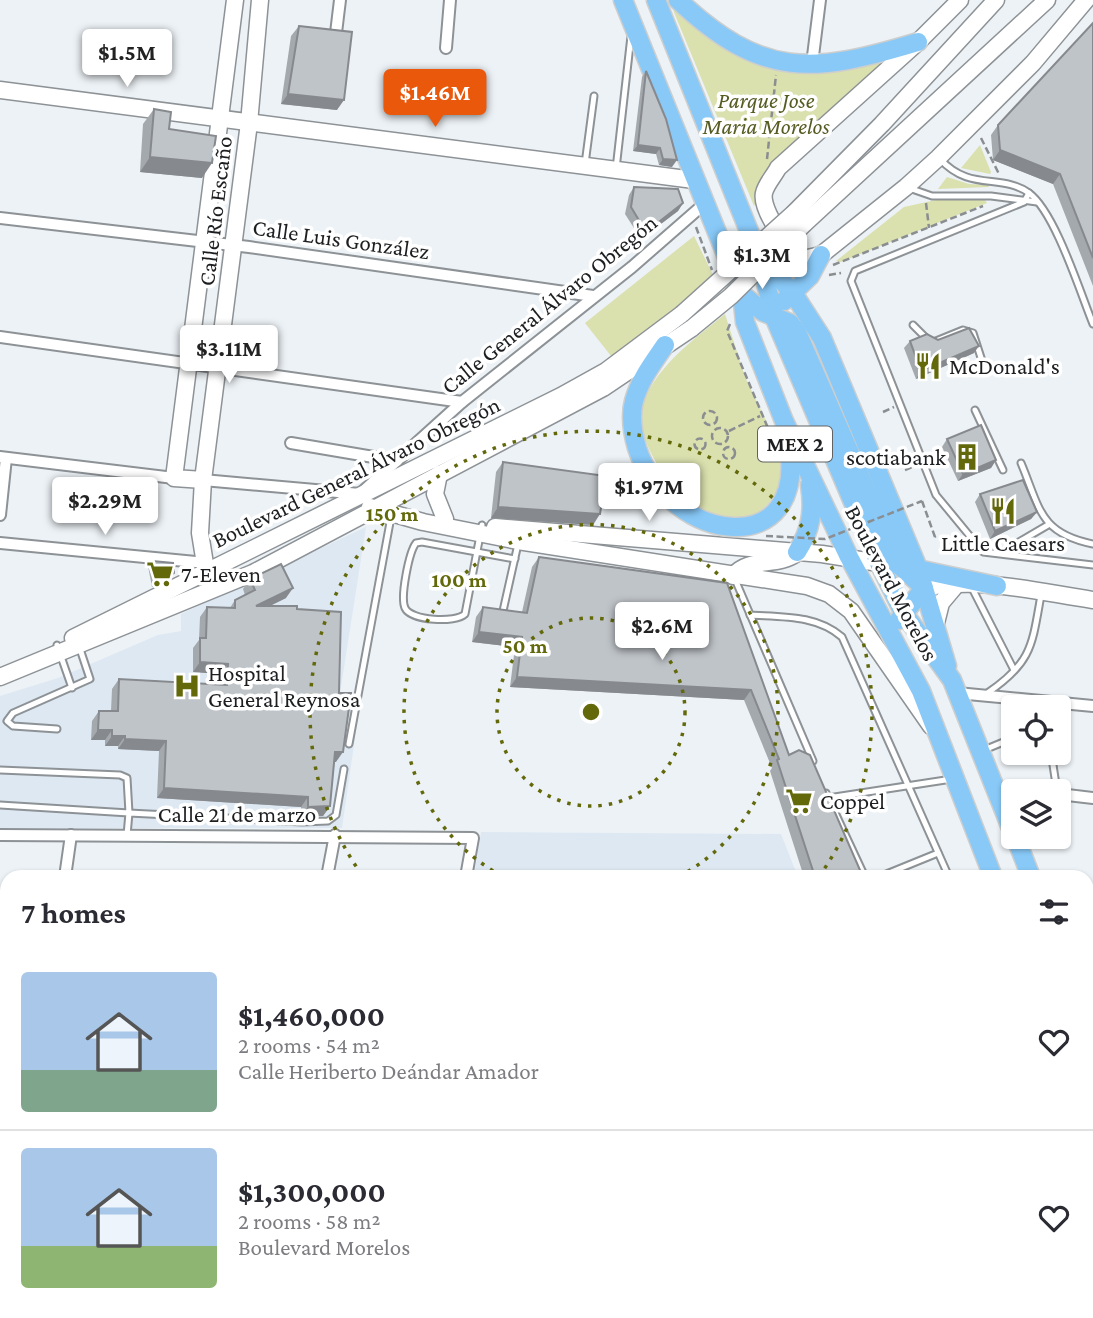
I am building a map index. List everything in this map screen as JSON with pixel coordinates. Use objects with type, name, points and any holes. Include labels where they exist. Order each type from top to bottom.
[{"type":"main road","name":"Calle Río Escaño","points":[[174,478],[235,0]]},
{"type":"main road","name":"Calle Río Escaño","points":[[206,567],[201,533],[202,480],[219,368],[249,123],[260,0]]},
{"type":"main road","name":"Boulevard Morelos","points":[[623,0],[741,294],[746,322],[784,421],[849,557],[921,691],[990,870]]},
{"type":"main road","name":"Boulevard Morelos","points":[[656,0],[759,256],[775,319],[879,563],[903,612],[954,687],[980,752],[1001,786]]},
{"type":"main road","points":[[678,0],[723,37],[748,53],[774,62],[812,64],[858,58],[918,42]]},
{"type":"main road","points":[[825,260],[803,259],[792,252],[765,205],[763,194],[778,169],[918,42],[960,0]]},
{"type":"main road","points":[[799,218],[996,0]]},
{"type":"main road","points":[[799,218],[1047,0]]},
{"type":"main road","points":[[775,319],[781,303],[938,158],[1033,63],[1086,0]]},
{"type":"main road","points":[[0,90],[694,180]]},
{"type":"main road","name":"Boulevard General Álvaro Obregón","points":[[0,677],[77,641],[206,567],[561,396],[606,371],[799,218]]},
{"type":"main road","name":"Boulevard General Álvaro Obregón","points":[[77,641],[225,586],[384,508],[439,474],[604,388],[692,328],[731,296],[799,218]]},
{"type":"main road","points":[[759,256],[793,293],[822,338],[918,568],[954,687]]},
{"type":"main road","points":[[741,294],[775,319],[790,323],[797,332],[899,565],[924,588]]},
{"type":"main road","points":[[665,345],[640,381],[633,404],[632,424],[644,468],[666,498],[686,514],[719,525],[741,528],[760,523],[770,516],[782,499],[791,471],[784,421]]},
{"type":"main road","points":[[733,576],[746,564],[780,562],[797,552],[807,534],[813,513],[806,468]]},
{"type":"main road","points":[[439,474],[435,494],[445,519]]},
{"type":"main road","points":[[174,478],[202,480]]},
{"type":"main road","points":[[354,497],[384,508],[481,529],[733,576],[807,586],[829,594],[843,603],[936,733]]},
{"type":"main road","points":[[384,508],[445,519],[481,529]]},
{"type":"main road","points":[[519,536],[648,542],[849,557],[918,568],[997,586]]},
{"type":"main road","points":[[648,542],[669,552],[718,564],[733,576]]},
{"type":"main road","points":[[206,567],[225,586]]},
{"type":"main road","points":[[891,636],[903,612],[924,588],[963,584],[997,586],[1093,600]]},
{"type":"main road","points":[[935,627],[941,603],[963,584]]},
{"type":"main road","name":"Boulevard General Álvaro Obregón","points":[[0,666],[58,650]]},
{"type":"main road","name":"Boulevard Morelos","points":[[1020,849],[1028,870]]},
{"type":"street","points":[[336,33],[340,0]]},
{"type":"street","points":[[446,48],[450,0]]},
{"type":"street","points":[[812,64],[820,0]]},
{"type":"street","name":"Calle General Álvaro Obregón","points":[[354,497],[462,402],[704,205]]},
{"type":"street","name":"Calle Luis González","points":[[0,218],[593,296]]},
{"type":"street","points":[[0,337],[462,402]]},
{"type":"street","points":[[291,443],[397,461]]},
{"type":"street","points":[[0,515],[3,458],[174,478]]},
{"type":"street","points":[[202,480],[332,492],[354,497]]},
{"type":"street","points":[[0,543],[206,567]]},
{"type":"street","points":[[954,687],[1001,698]]},
{"type":"street","points":[[1071,705],[1093,706]]},
{"type":"street","points":[[1071,794],[1093,798]]},
{"type":"street","name":"Calle 21 de marzo","points":[[0,835],[335,835],[473,838],[468,870]]},
{"type":"street","points":[[66,870],[71,835]]},
{"type":"street","points":[[328,870],[335,835]]},
{"type":"lane","points":[[615,171],[632,26]]},
{"type":"lane","points":[[584,167],[594,96]]},
{"type":"lane","points":[[938,158],[955,174],[1029,193],[1051,220],[1093,324]]},
{"type":"lane","points":[[906,187],[930,196],[991,196],[1037,202]]},
{"type":"lane","points":[[1029,193],[1024,202],[855,271],[851,281],[936,495],[983,552],[1093,565]]},
{"type":"lane","points":[[913,326],[932,343],[963,330],[973,333],[984,367]]},
{"type":"lane","points":[[975,410],[1003,470]]},
{"type":"lane","points":[[1021,463],[1048,525],[1070,539],[1093,544]]},
{"type":"lane","points":[[349,744],[384,508]]},
{"type":"lane","points":[[1000,553],[1048,525]]},
{"type":"lane","points":[[481,529],[478,551],[466,614],[460,619],[428,618],[407,612],[404,605],[406,579],[412,548],[416,543],[478,551],[515,559]]},
{"type":"lane","points":[[503,611],[519,536]]},
{"type":"lane","points":[[733,576],[818,773]]},
{"type":"lane","points":[[963,584],[1014,670]]},
{"type":"lane","points":[[983,695],[1014,670],[1031,649],[1042,592]]},
{"type":"lane","points":[[750,615],[810,620],[829,625],[842,637],[945,870]]},
{"type":"lane","points":[[57,729],[13,726],[7,720],[13,713],[90,679],[77,641]]},
{"type":"lane","points":[[58,650],[72,688]]},
{"type":"lane","points":[[980,752],[1001,743]]},
{"type":"lane","points":[[0,805],[302,822],[328,821],[336,815],[344,769]]},
{"type":"lane","points":[[0,770],[120,775],[127,778],[127,835]]},
{"type":"lane","points":[[828,798],[955,779]]},
{"type":"lane","points":[[823,785],[862,870]]},
{"type":"lane","points":[[897,870],[938,853]]},
{"type":"path","points":[[767,168],[768,133],[777,69]]},
{"type":"path","points":[[981,138],[999,174]]},
{"type":"path","points":[[926,202],[929,228]]},
{"type":"path","points":[[825,260],[841,264],[990,202]]},
{"type":"path","points":[[829,275],[841,273]]},
{"type":"path","points":[[883,412],[894,407]]},
{"type":"path","points":[[713,439],[716,426],[727,431],[760,416]]},
{"type":"path","points":[[706,440],[713,439],[719,444],[726,444],[727,431]]},
{"type":"path","points":[[905,470],[916,465]]},
{"type":"path","points":[[766,536],[825,539],[922,501],[934,538]]},
{"type":"shaded area","name":"Hospital General Reynosa","points":[[366,527],[340,693],[361,696],[342,828],[0,828],[0,696],[58,678],[158,635],[181,631],[181,614]]},
{"type":"shaded area","points":[[481,832],[781,834],[795,870],[475,870]]},
{"type":"green space","name":"Parque Jose Maria Morelos","points":[[673,10],[732,51],[760,61],[883,58],[890,63],[762,192],[754,206]]},
{"type":"green space","points":[[980,145],[991,172],[990,174],[961,168]]},
{"type":"green space","points":[[947,177],[969,184],[988,185],[989,187],[938,189]]},
{"type":"green space","points":[[936,200],[985,200],[987,203],[841,262],[836,261],[904,207]]},
{"type":"green space","points":[[694,236],[715,279],[615,361],[585,323]]},
{"type":"green space","points":[[725,314],[745,377],[774,437],[785,477],[775,495],[762,509],[751,516],[732,519],[713,514],[693,503],[675,487],[660,469],[642,429],[642,410],[654,381],[688,344]]},
{"type":"building","points":[[1093,23],[1093,258],[1060,174],[1000,150],[998,125]]},
{"type":"building","points":[[299,26],[352,32],[344,100],[288,94]]},
{"type":"building","points":[[646,71],[666,119],[677,160],[663,159],[660,148],[638,145]]},
{"type":"building","points":[[154,109],[171,112],[169,129],[216,136],[212,163],[150,157]]},
{"type":"building","points":[[634,187],[678,189],[683,203],[646,232],[631,207]]},
{"type":"building","name":"McDonald's","points":[[969,328],[979,346],[921,371],[910,341],[927,334],[938,340]]},
{"type":"building","name":"scotiabank","points":[[981,425],[996,460],[963,474],[947,439]]},
{"type":"building","points":[[503,462],[606,476],[600,514],[498,507]]},
{"type":"building","name":"Little Caesars","points":[[1023,480],[1037,512],[995,531],[980,494]]},
{"type":"building","points":[[539,557],[727,583],[789,755],[799,750],[810,755],[860,870],[813,870],[777,760],[779,759],[751,690],[517,677],[522,637],[479,632],[483,607],[527,613]]},
{"type":"building","points":[[152,561],[173,563],[174,573],[155,582]]},
{"type":"building","points":[[281,564],[293,588],[256,606],[297,606],[297,609],[341,612],[339,693],[351,693],[343,752],[335,752],[330,806],[308,807],[308,797],[164,788],[166,741],[125,739],[125,736],[112,736],[112,730],[98,730],[99,711],[118,711],[119,679],[227,685],[228,664],[200,662],[200,638],[206,638],[207,607],[235,608],[235,600],[255,590],[250,579]]},
{"type":"place","name":"McDonald's","points":[[928,366]]},
{"type":"place","name":"scotiabank","points":[[967,457]]},
{"type":"place","name":"Little Caesars","points":[[1003,511]]},
{"type":"place","name":"7-Eleven","points":[[160,574]]},
{"type":"place","name":"Hospital General Reynosa","points":[[187,686]]},
{"type":"place","name":"Coppel","points":[[799,801]]}]
